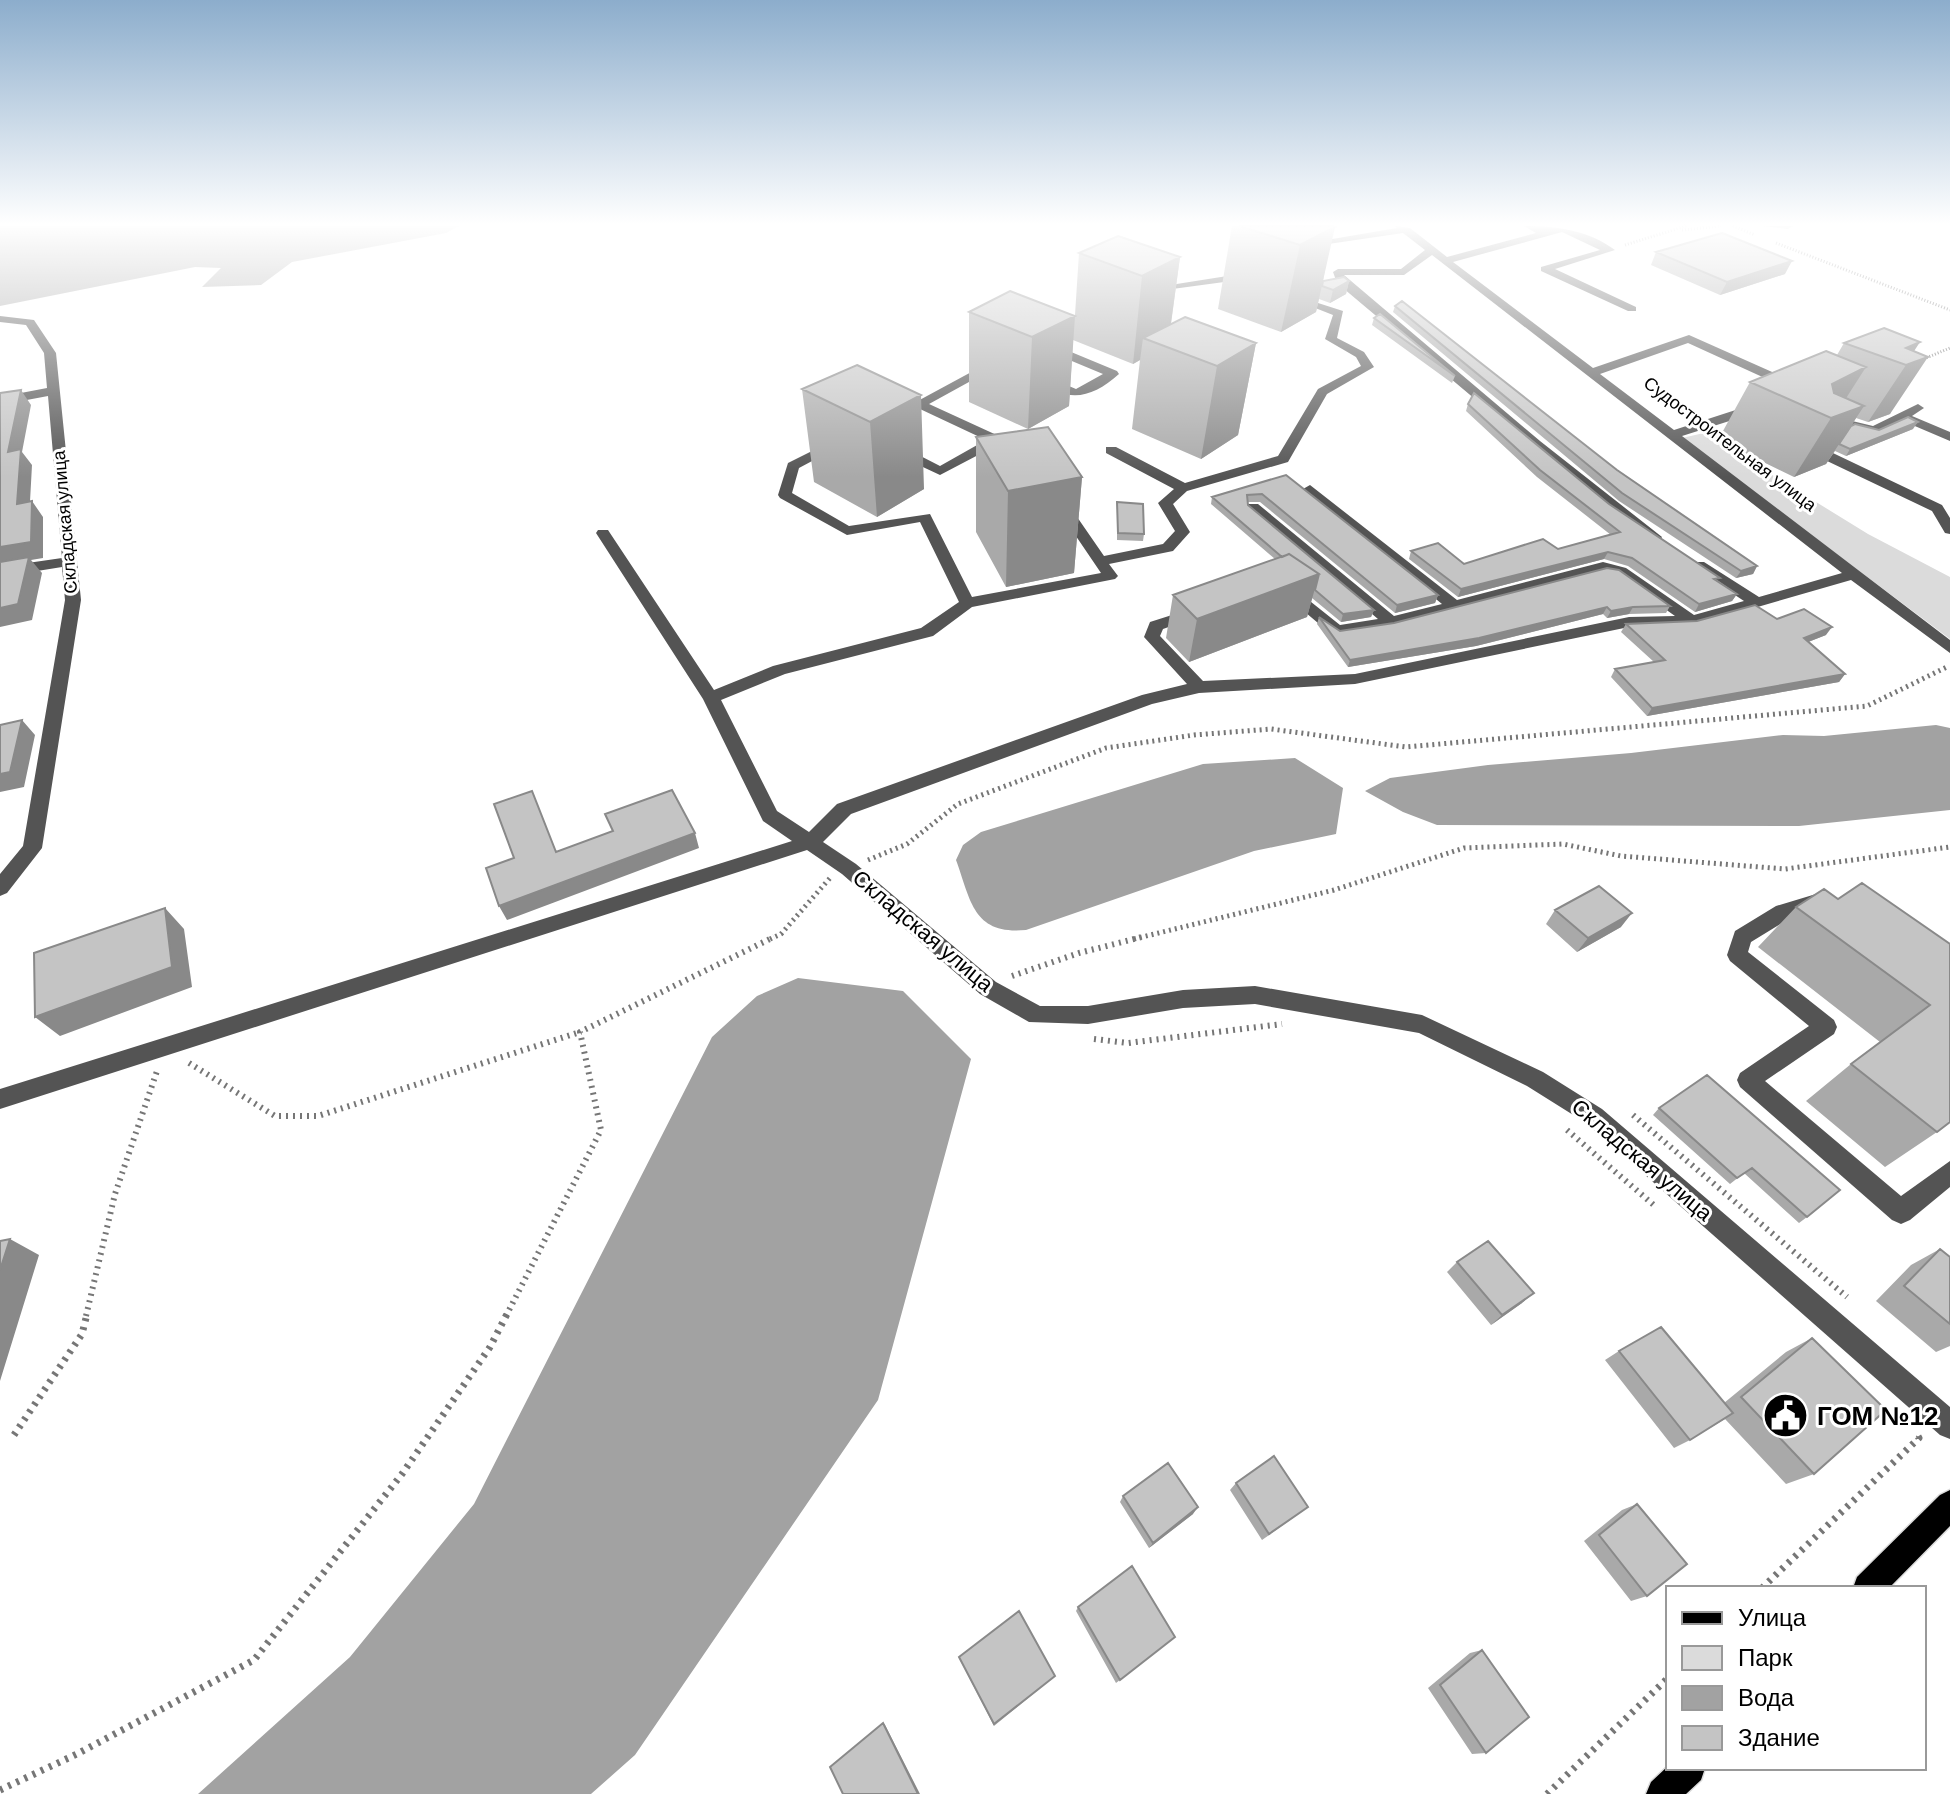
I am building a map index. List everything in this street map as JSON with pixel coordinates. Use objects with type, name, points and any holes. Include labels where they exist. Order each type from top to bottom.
[{"type":"main road","points":[[1870,1586],[1950,1505]]},
{"type":"main road","points":[[1663,1794],[1687,1770]]},
{"type":"street","points":[[1100,561],[1168,548],[1183,532],[1165,503],[1183,488],[1206,484],[1283,459],[1322,392],[1368,367],[1360,355],[1331,339],[1339,313],[1330,310]]},
{"type":"street","points":[[1378,310],[1564,466],[1666,544]]},
{"type":"street","name":"Судостроительная улица","points":[[1509,310],[1950,648]]},
{"type":"street","name":"Складская улица","points":[[0,319],[30,322],[50,353],[67,562],[73,600],[32,848],[0,888]]},
{"type":"street","points":[[1027,372],[1077,394],[1113,374],[1037,342],[1048,334]]},
{"type":"street","points":[[1591,373],[1689,339],[1800,389],[1788,398],[1800,403]]},
{"type":"street","points":[[884,421],[1001,361]]},
{"type":"street","points":[[0,401],[53,391]]},
{"type":"street","points":[[1672,435],[1774,403]]},
{"type":"street","points":[[887,445],[940,471],[996,440],[920,404]]},
{"type":"street","points":[[1918,408],[1875,430],[1837,427],[1804,445],[1937,508],[1950,530]]},
{"type":"street","points":[[1902,416],[1950,437]]},
{"type":"street","points":[[847,439],[793,466],[785,495],[847,531],[925,517],[967,603]]},
{"type":"street","points":[[1111,450],[1183,488]]},
{"type":"street","points":[[1310,489],[1453,605]]},
{"type":"street","points":[[1253,507],[1391,622]]},
{"type":"street","points":[[711,698],[779,670],[927,632],[967,603],[1110,576],[1070,517]]},
{"type":"street","name":"Складская улица","points":[[603,533],[711,698],[770,816],[811,842],[859,864],[988,988],[1037,1015],[1088,1015],[1183,999],[1255,995],[1422,1024],[1489,1055],[1570,1099],[1594,1116],[1950,1425]]},
{"type":"street","points":[[1692,560],[1756,602]]},
{"type":"street","points":[[0,572],[67,562]]},
{"type":"street","points":[[1275,585],[1289,591],[1337,630],[1391,622],[1603,567],[1621,571],[1692,621]]},
{"type":"street","points":[[0,1099],[811,842],[844,809],[1148,699],[1199,687],[1355,679],[1629,622],[1692,621],[1854,574]]},
{"type":"street","points":[[1199,687],[1152,637],[1156,626],[1216,605]]},
{"type":"street","points":[[1844,910],[1834,904],[1812,899],[1795,905],[1742,937],[1737,955],[1826,1027],[1748,1080],[1901,1212],[1950,1172]]},
{"type":"path","points":[[1911,364],[1950,348]]},
{"type":"path","points":[[179,1065],[189,1063],[275,1116],[318,1116],[580,1032],[781,934],[830,878],[907,844],[958,804],[1106,748],[1194,735],[1271,729],[1406,747],[1867,706],[1950,665]]},
{"type":"path","points":[[1001,967],[1013,977],[1079,953],[1334,890],[1464,848],[1563,844],[1621,856],[1785,869],[1950,847]]},
{"type":"path","points":[[859,864],[880,869]]},
{"type":"path","points":[[0,1790],[77,1754],[254,1660],[402,1474],[490,1347],[601,1130],[580,1032]]},
{"type":"path","points":[[14,1435],[82,1334],[115,1194],[157,1070],[168,1067]]},
{"type":"path","points":[[1764,1586],[1919,1438],[1913,1427]]},
{"type":"path","points":[[1547,1794],[1666,1680]]},
{"type":"green space","points":[[1704,433],[1868,534],[1950,577],[1950,639],[1682,438]]},
{"type":"water","points":[[1936,725],[1950,728],[1950,810],[1799,826],[1437,825],[1403,812],[1365,791],[1390,778],[1488,765],[1631,753],[1783,735],[1824,736]]},
{"type":"water","points":[[1295,758],[1343,788],[1336,834],[1254,851],[1026,930],[995,927],[985,921],[971,901],[956,860],[963,845],[981,832],[1203,764]]},
{"type":"water","points":[[798,978],[903,991],[971,1059],[878,1400],[635,1755],[591,1794],[198,1794],[350,1657],[474,1504],[712,1037],[757,996]]},
{"type":"building","points":[[1059,310],[1075,316],[1032,337],[969,312]]},
{"type":"building","points":[[1400,310],[1413,310],[1617,470],[1757,566],[1741,571],[1622,493]]},
{"type":"building","points":[[1380,314],[1455,376],[1374,318]]},
{"type":"building","points":[[1185,317],[1256,343],[1217,366],[1143,338]]},
{"type":"building","points":[[1884,328],[1920,342],[1906,348],[1928,357],[1906,365],[1844,343]]},
{"type":"building","points":[[1826,351],[1866,367],[1832,384],[1834,393],[1864,406],[1831,418],[1750,382]]},
{"type":"building","points":[[857,365],[921,395],[870,422],[802,389]]},
{"type":"building","points":[[21,390],[8,452],[21,449],[17,504],[32,501],[31,542],[0,547],[0,393]]},
{"type":"building","points":[[1474,393],[1609,504],[1720,578],[1714,579],[1737,594],[1699,604],[1632,558],[1608,552],[1461,589],[1411,551],[1438,543],[1464,564],[1543,539],[1558,549],[1620,532],[1540,470],[1468,404]]},
{"type":"building","points":[[1908,417],[1918,422],[1850,449],[1839,444],[1855,424],[1879,430]]},
{"type":"building","points":[[1048,427],[1082,477],[1008,491],[976,437]]},
{"type":"building","points":[[1286,475],[1438,595],[1397,605],[1262,494],[1247,495],[1248,505],[1374,610],[1343,614],[1315,590],[1319,574],[1289,554],[1282,557],[1212,497]]},
{"type":"building","points":[[1117,502],[1143,504],[1144,534],[1118,533]]},
{"type":"building","points":[[1289,554],[1319,574],[1197,619],[1173,595]]},
{"type":"building","points":[[29,557],[18,604],[0,608],[0,562]]},
{"type":"building","points":[[1607,568],[1619,570],[1670,606],[1611,611],[1607,607],[1479,638],[1350,660],[1319,617],[1340,631],[1394,623]]},
{"type":"building","points":[[1755,605],[1777,619],[1804,609],[1832,627],[1804,638],[1845,674],[1652,708],[1615,669],[1665,660],[1626,624],[1697,621]]},
{"type":"building","points":[[22,720],[10,772],[0,774],[0,725]]},
{"type":"building","points":[[672,790],[695,833],[499,906],[486,868],[514,858],[494,804],[532,791],[556,852],[613,831],[605,814]]},
{"type":"building","points":[[1862,883],[1950,944],[1950,1122],[1937,1132],[1851,1064],[1930,1005],[1796,907],[1824,889],[1838,899]]},
{"type":"building","points":[[1599,886],[1632,913],[1588,938],[1555,910]]},
{"type":"building","points":[[165,908],[172,967],[35,1017],[34,953]]},
{"type":"building","points":[[1707,1075],[1840,1190],[1807,1217],[1752,1168],[1737,1178],[1659,1108]]},
{"type":"building","points":[[10,1239],[0,1270],[0,1241]]},
{"type":"building","points":[[1488,1241],[1534,1293],[1502,1315],[1457,1262]]},
{"type":"building","points":[[1940,1249],[1950,1257],[1950,1324],[1904,1286]]},
{"type":"building","points":[[1661,1327],[1733,1413],[1690,1440],[1619,1351]]},
{"type":"building","name":"ГОМ №12","points":[[1812,1338],[1886,1410],[1814,1474],[1741,1397]]},
{"type":"building","points":[[1274,1456],[1308,1507],[1269,1534],[1236,1483]]},
{"type":"building","points":[[1168,1463],[1198,1507],[1153,1543],[1123,1496]]},
{"type":"building","points":[[1637,1504],[1687,1564],[1647,1596],[1599,1535]]},
{"type":"building","points":[[1132,1566],[1175,1637],[1120,1680],[1078,1607]]},
{"type":"building","points":[[1019,1611],[1055,1676],[994,1724],[959,1657]]},
{"type":"building","points":[[1482,1650],[1529,1717],[1486,1753],[1440,1685]]},
{"type":"building","points":[[883,1723],[918,1794],[843,1794],[830,1767]]},
{"type":"place","name":"ГОМ №12","points":[[1786,1416]]}]
